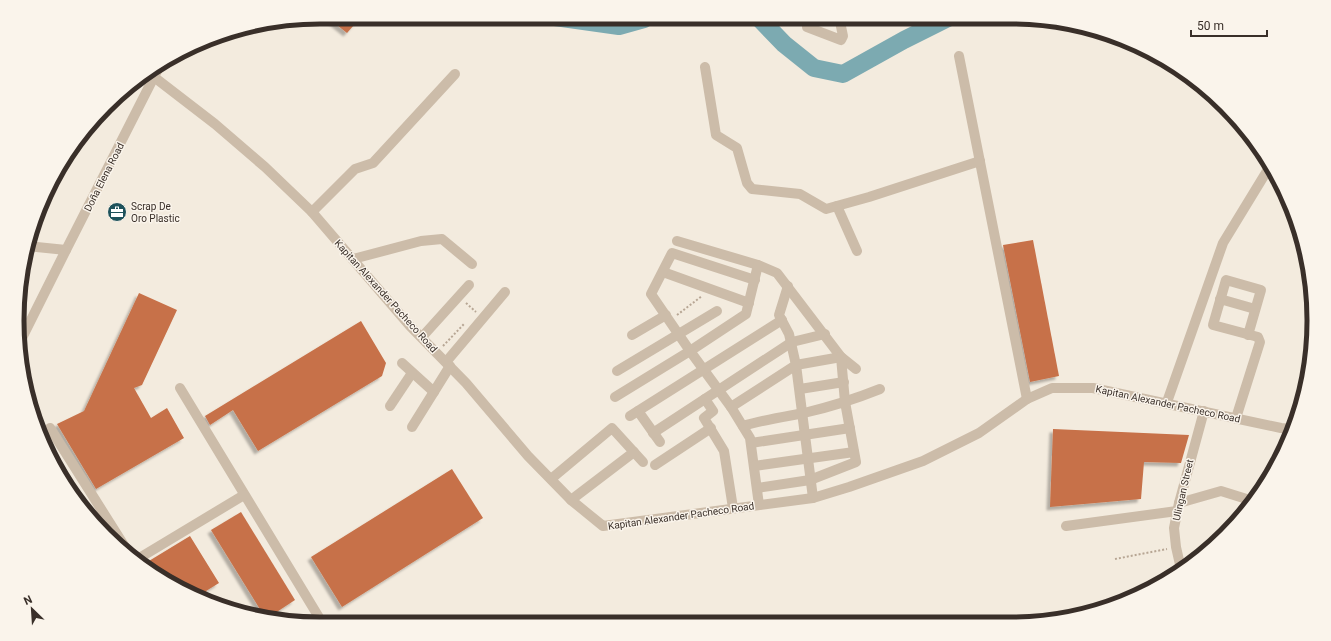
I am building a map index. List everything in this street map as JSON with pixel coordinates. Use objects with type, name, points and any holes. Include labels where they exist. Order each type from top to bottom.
[{"type":"street","points":[[807,24],[807,27],[841,40],[843,36],[840,24]]},
{"type":"street","points":[[959,56],[1027,399]]},
{"type":"street","points":[[705,67],[714,131],[718,138],[738,148],[749,186],[752,188],[800,194],[826,209],[980,161]]},
{"type":"street","name":"Kapitan Alexander Pacheco Road","points":[[157,73],[265,167],[312,212],[410,326],[466,383],[528,456],[571,500],[603,526],[813,498],[923,461],[979,433],[1027,399],[1052,388],[1093,388],[1166,402],[1286,428]]},
{"type":"street","points":[[312,212],[355,169],[373,163],[455,74]]},
{"type":"street","name":"Doña Elena Road","points":[[25,333],[154,75]]},
{"type":"street","points":[[1166,402],[1223,243],[1267,171]]},
{"type":"street","points":[[837,206],[856,251]]},
{"type":"street","points":[[353,259],[421,241],[442,239],[472,264]]},
{"type":"street","points":[[677,241],[758,265],[777,273],[826,334],[841,357],[856,368]]},
{"type":"street","points":[[33,247],[66,250]]},
{"type":"street","points":[[755,280],[670,254],[663,272],[651,295],[743,426],[751,444],[759,505]]},
{"type":"street","points":[[615,397],[690,351],[746,314],[758,265]]},
{"type":"street","points":[[663,272],[709,290],[749,303]]},
{"type":"street","points":[[1236,418],[1260,342],[1258,337],[1248,335],[1213,325],[1225,282],[1227,280],[1260,289],[1248,335]]},
{"type":"street","points":[[422,337],[469,285]]},
{"type":"street","points":[[788,286],[779,315],[792,342],[800,389],[813,498]]},
{"type":"street","points":[[412,427],[434,392],[448,364],[505,292]]},
{"type":"street","points":[[1220,299],[1255,309]]},
{"type":"street","points":[[617,371],[717,311]]},
{"type":"street","points":[[632,334],[668,318]]},
{"type":"street","points":[[660,442],[634,413],[782,320]]},
{"type":"street","points":[[653,433],[718,389],[792,342],[826,334]]},
{"type":"street","points":[[731,407],[796,365],[841,357]]},
{"type":"street","points":[[757,488],[810,480],[856,462],[845,402],[841,357]]},
{"type":"street","points":[[402,363],[434,392]]},
{"type":"street","points":[[390,406],[412,373]]},
{"type":"street","points":[[800,389],[844,382]]},
{"type":"street","points":[[180,388],[319,617]]},
{"type":"street","points":[[743,426],[770,418],[802,413],[845,402],[880,389]]},
{"type":"street","points":[[705,399],[713,411],[704,418],[724,450],[733,508]]},
{"type":"street","name":"Ulingan Street","points":[[1180,564],[1174,528],[1178,507],[1204,411]]},
{"type":"street","points":[[551,479],[615,427],[643,462]]},
{"type":"street","points":[[50,428],[119,537]]},
{"type":"street","points":[[655,465],[711,428]]},
{"type":"street","points":[[751,444],[850,428]]},
{"type":"street","points":[[571,500],[634,452]]},
{"type":"street","points":[[754,466],[854,452]]},
{"type":"street","points":[[1066,526],[1178,507],[1221,491],[1247,499]]},
{"type":"street","points":[[141,557],[244,494]]},
{"type":"path","points":[[668,318],[709,290]]},
{"type":"path","points":[[459,297],[484,317]]},
{"type":"path","points":[[437,353],[464,323]]},
{"type":"path","points":[[1116,559],[1176,547]]},
{"type":"building","points":[[336,24],[355,24],[347,33]]},
{"type":"building","points":[[1033,240],[1059,376],[1030,382],[1003,245]]},
{"type":"building","points":[[139,293],[177,310],[142,385],[134,388],[151,418],[167,408],[184,438],[96,489],[57,424],[84,411]]},
{"type":"building","points":[[361,321],[386,363],[382,376],[258,451],[233,410],[210,425],[205,416]]},
{"type":"building","points":[[1053,429],[1189,435],[1181,463],[1144,462],[1141,499],[1050,507]]},
{"type":"building","points":[[452,469],[483,518],[342,607],[311,557]]},
{"type":"building","points":[[241,512],[295,600],[275,613],[261,611],[211,530]]},
{"type":"building","points":[[190,536],[219,583],[206,591],[208,594],[172,577],[148,562]]},
{"type":"waterway","points":[[605,24],[619,26],[626,24]]},
{"type":"waterway","points":[[765,24],[784,44],[814,68],[843,74],[936,24]]},
{"type":"place","name":"Scrap De Oro Plastic","points":[[117,212]]}]
